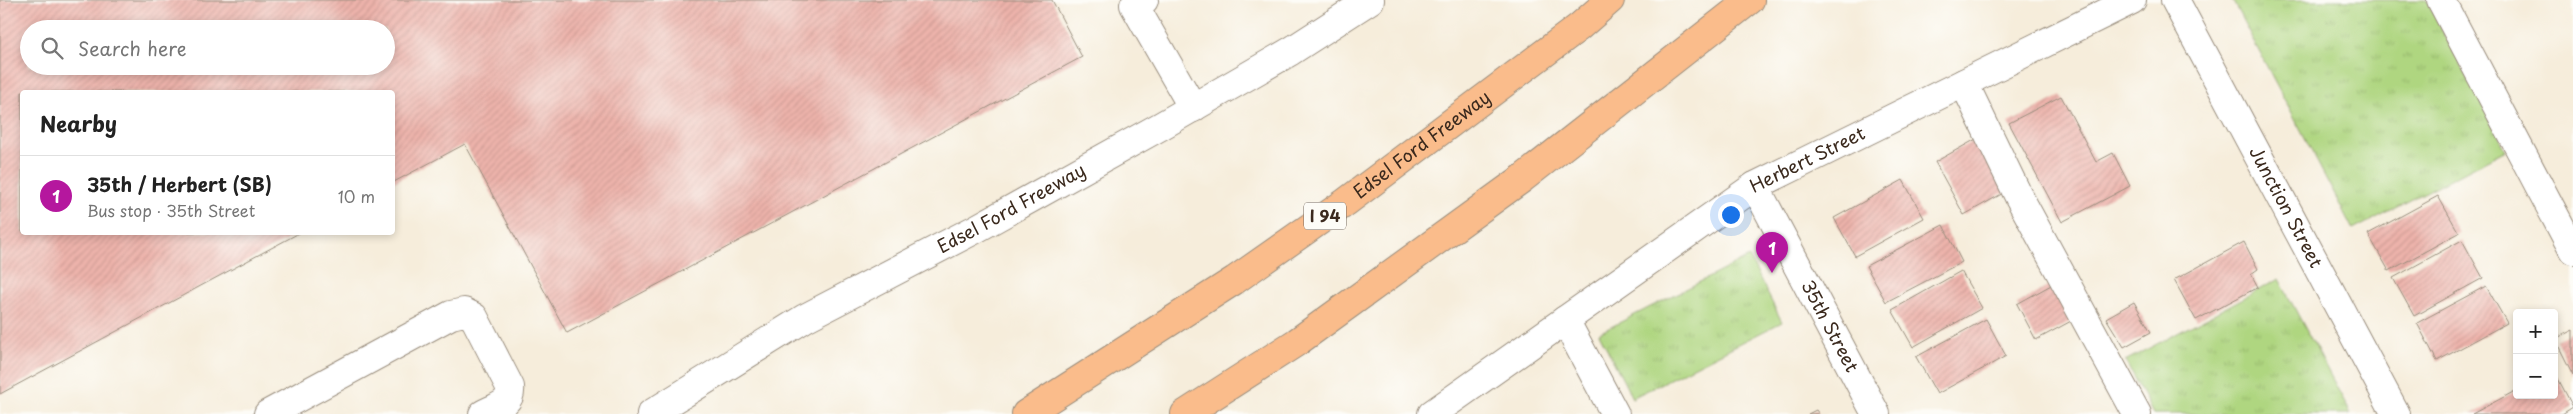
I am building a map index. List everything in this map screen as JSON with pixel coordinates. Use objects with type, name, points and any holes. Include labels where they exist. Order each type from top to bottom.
[{"type":"highway","name":"Edsel Ford Freeway","points":[[1026,414],[1131,348],[1298,235],[1548,50],[1610,0]]},
{"type":"highway","points":[[1185,414],[1297,342],[1514,184],[1750,0]]},
{"type":"street","points":[[1144,0],[1134,5],[1193,108]]},
{"type":"street","name":"Edsel Ford Freeway","points":[[651,414],[805,318],[974,230],[1193,108],[1291,51],[1370,0]]},
{"type":"street","name":"Herbert Street","points":[[1432,414],[1755,186],[2132,0]]},
{"type":"street","name":"Junction Street","points":[[2175,0],[2396,414]]},
{"type":"street","points":[[2441,0],[2573,250]]},
{"type":"street","points":[[1964,83],[2018,195],[2137,414]]},
{"type":"street","name":"35th Street","points":[[1755,186],[1876,414]]},
{"type":"street","points":[[268,414],[451,315],[464,312],[474,316],[510,387],[511,394],[507,401],[483,414]]},
{"type":"street","points":[[1565,320],[1616,414]]},
{"type":"green space","points":[[2232,0],[2426,0],[2506,150],[2353,230]]},
{"type":"green space","points":[[1749,257],[1782,322],[1632,398],[1599,333]]},
{"type":"green space","points":[[2279,279],[2351,414],[2153,414],[2125,361]]},
{"type":"building","points":[[0,0],[1052,0],[1082,57],[567,333],[465,144],[395,181],[395,90],[20,90],[20,235],[295,235],[0,394]]},
{"type":"building","points":[[2061,96],[2096,162],[2113,153],[2130,186],[2062,222],[2009,123]]},
{"type":"building","points":[[1978,138],[2007,191],[1964,215],[1935,162]]},
{"type":"building","points":[[1903,180],[1924,218],[1855,256],[1834,218]]},
{"type":"building","points":[[2438,196],[2459,233],[2389,271],[2368,234]]},
{"type":"building","points":[[1943,225],[1962,262],[1886,302],[1866,266]]},
{"type":"building","points":[[2462,240],[2483,278],[2414,316],[2393,278]]},
{"type":"building","points":[[2244,242],[2258,269],[2251,274],[2258,287],[2196,320],[2174,280]]},
{"type":"building","points":[[1961,271],[1982,308],[1913,347],[1892,310]]},
{"type":"building","points":[[2053,284],[2073,320],[2036,340],[2017,304]]},
{"type":"building","points":[[2486,286],[2507,323],[2437,361],[2417,323]]},
{"type":"building","points":[[2134,302],[2151,332],[2124,347],[2106,318]]},
{"type":"building","points":[[1986,319],[2006,356],[1937,394],[1916,357]]},
{"type":"building","points":[[2573,330],[2573,375],[2558,345],[2558,338]]},
{"type":"building","points":[[2558,379],[2573,407],[2562,414],[2472,414],[2513,392],[2513,399],[2558,399]]},
{"type":"building","points":[[1816,410],[1819,414],[1808,414]]},
{"type":"place","name":"35th / Herbert (SB)","points":[[1772,273]]}]
